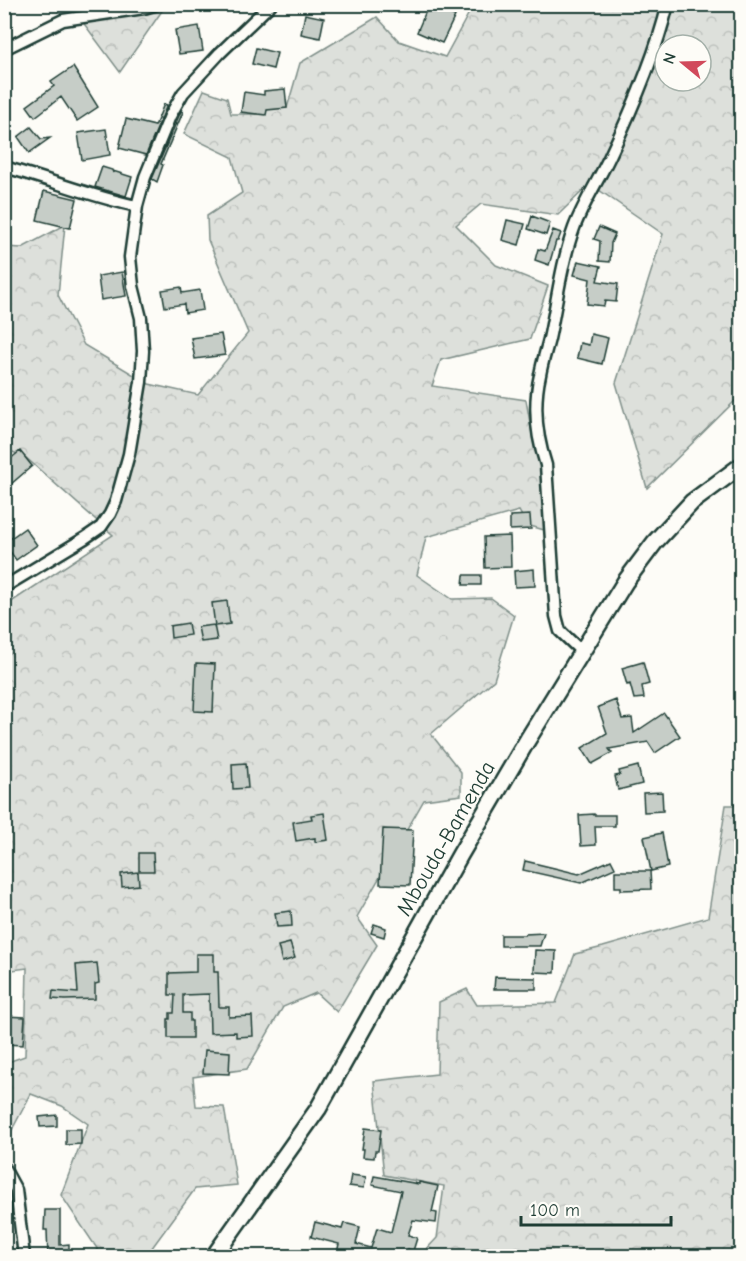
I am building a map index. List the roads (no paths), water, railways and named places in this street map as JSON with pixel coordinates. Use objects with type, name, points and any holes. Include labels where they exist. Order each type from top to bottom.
[{"type":"highway","name":"Mbouda-Bamenda","points":[[214,1257],[318,1109],[460,855],[581,651],[625,582],[655,542],[692,502],[741,465]]},
{"type":"street","points":[[4,49],[63,20],[157,4]]},
{"type":"street","points":[[4,586],[101,527],[116,501],[129,454],[141,382],[143,351],[141,318],[133,286],[130,257],[137,206],[145,177],[170,116],[183,93],[220,53],[271,4]]},
{"type":"street","points":[[581,651],[560,631],[556,616],[546,465],[537,432],[537,390],[564,259],[575,226],[634,101],[662,27],[668,4]]},
{"type":"street","points":[[4,167],[137,206]]},
{"type":"street","points":[[4,1168],[16,1190],[24,1257]]}]
